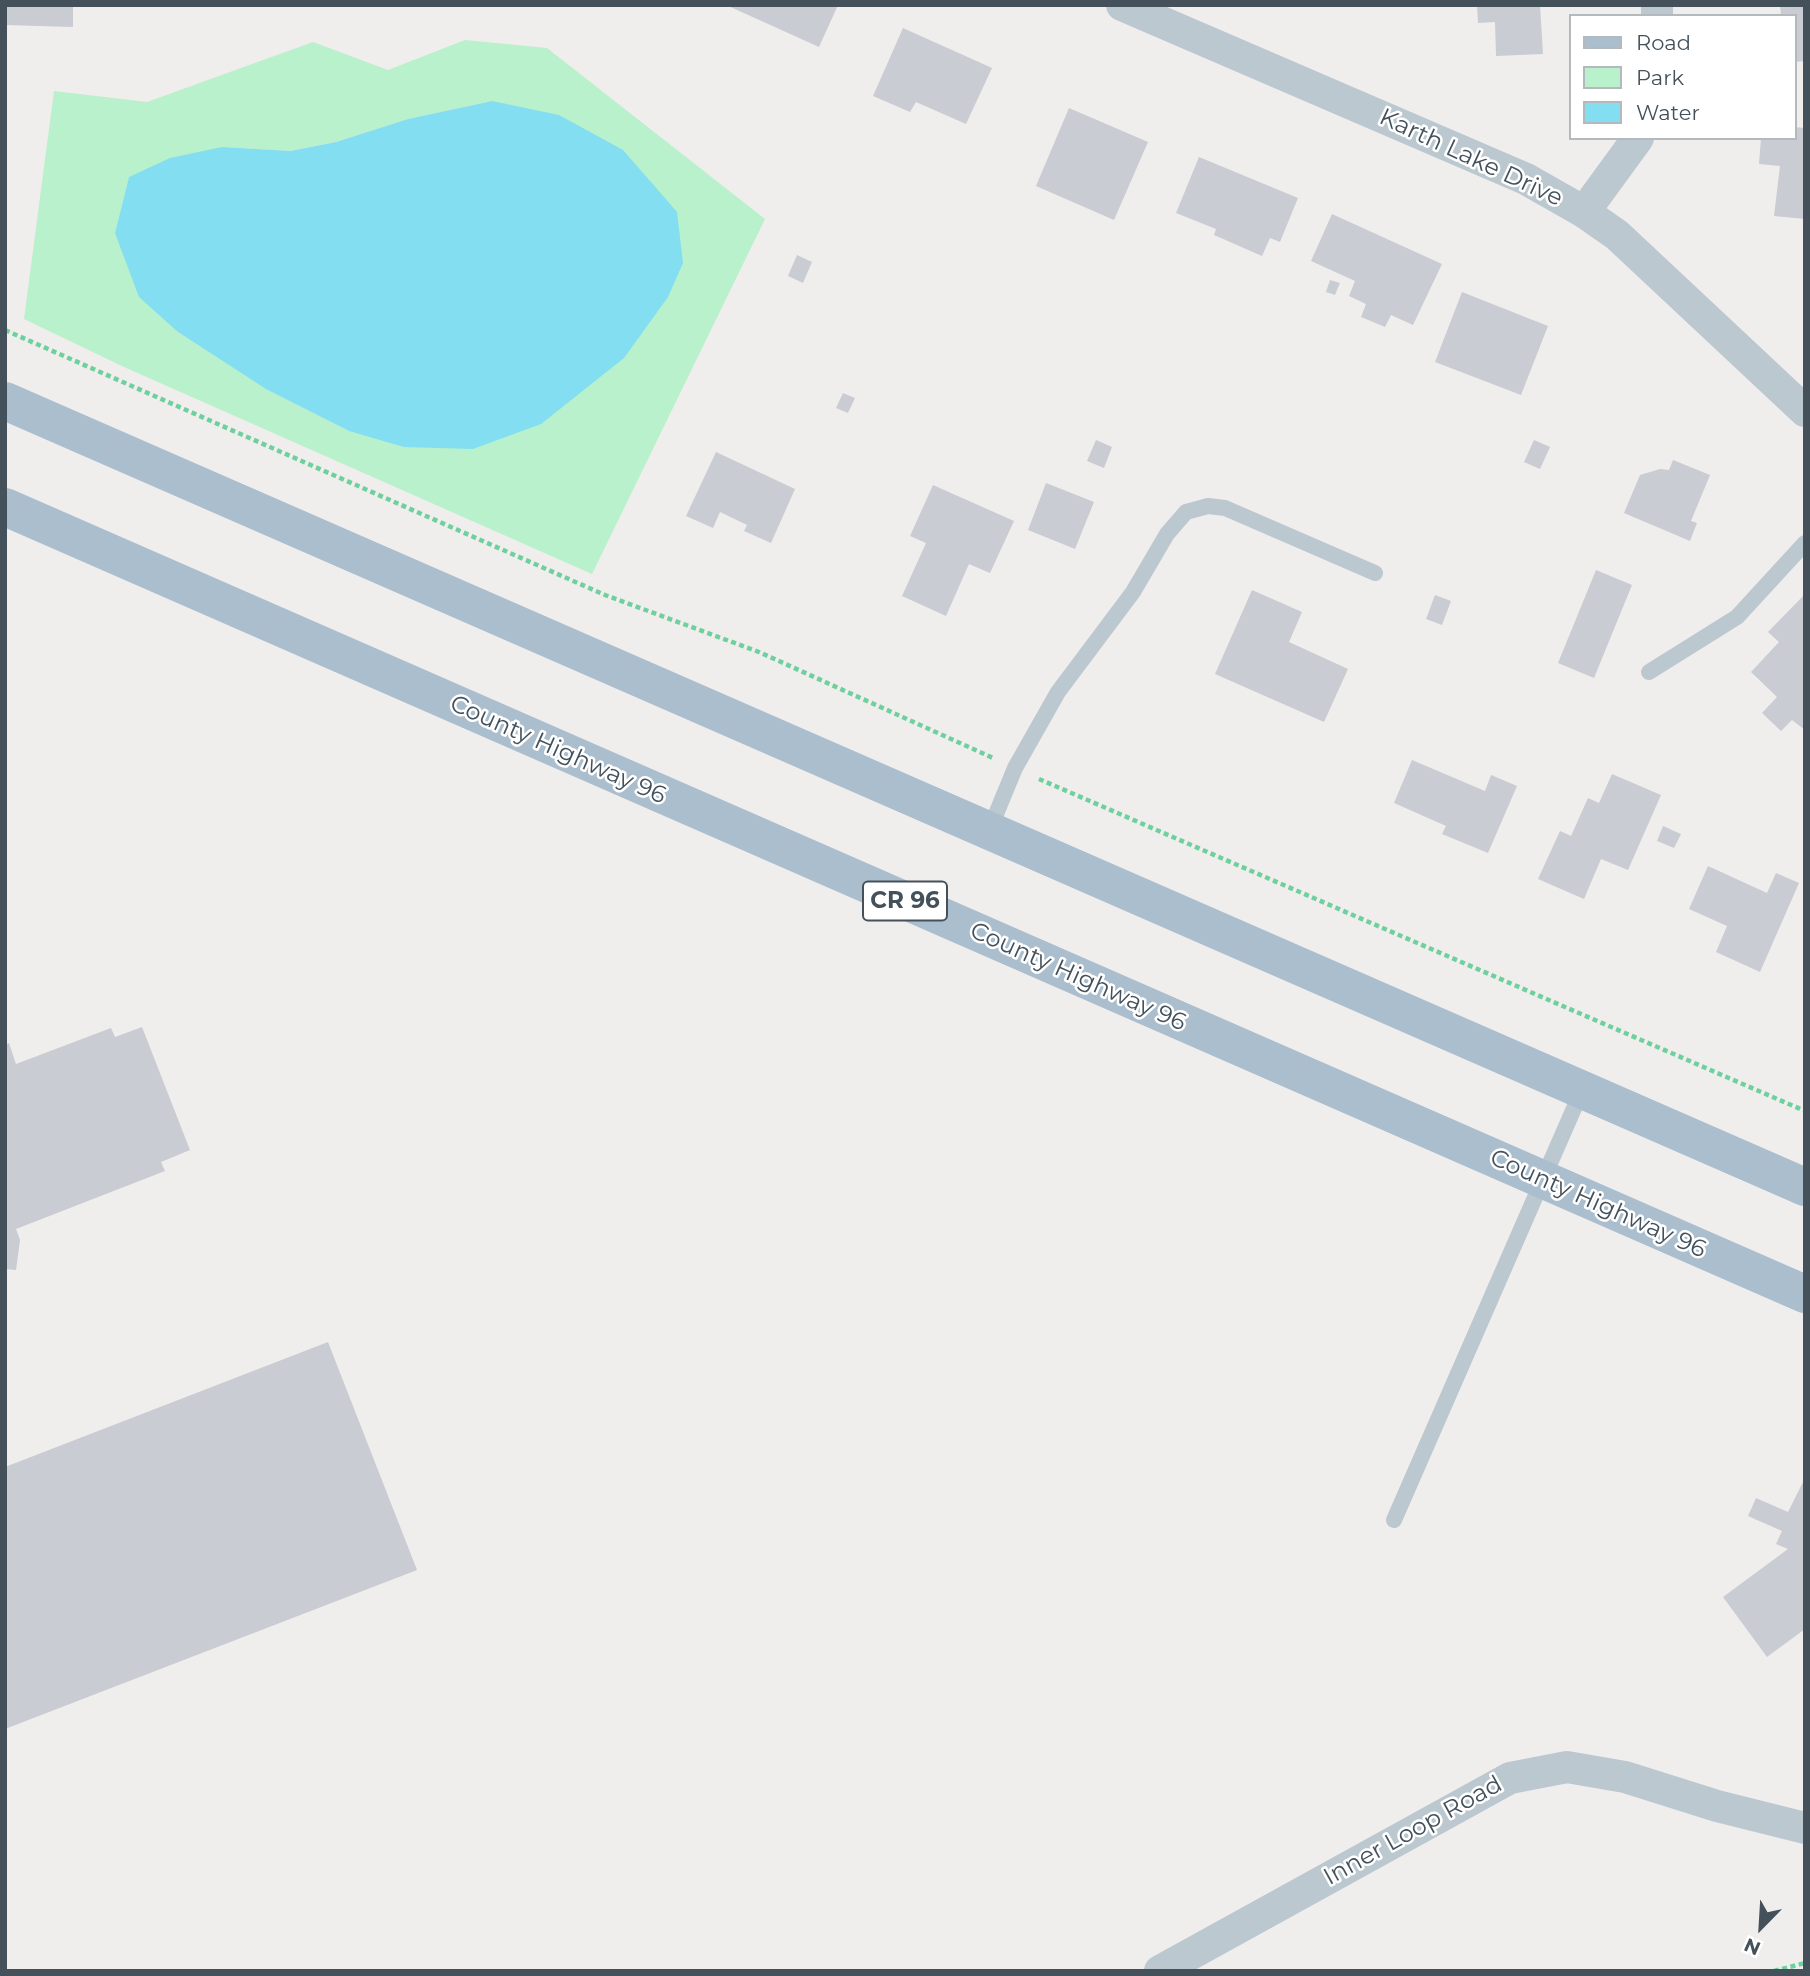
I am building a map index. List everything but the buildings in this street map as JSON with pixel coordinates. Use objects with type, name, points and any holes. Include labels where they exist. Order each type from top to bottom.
[{"type":"main road","points":[[5,401],[1805,1187]]},
{"type":"main road","name":"County Highway 96","points":[[5,507],[1805,1294]]},
{"type":"street","name":"Karth Lake Drive","points":[[1122,5],[1526,179],[1584,212],[1617,235],[1805,411]]},
{"type":"street","points":[[1584,212],[1637,140]]},
{"type":"street","name":"Inner Loop Road","points":[[1160,1971],[1510,1778],[1567,1767],[1625,1777],[1717,1806],[1805,1828]]},
{"type":"lane","points":[[989,831],[1015,768],[1058,692],[1133,592],[1167,534],[1186,512],[1208,506],[1225,508],[1375,573]]},
{"type":"lane","points":[[1649,672],[1737,617],[1805,543]]},
{"type":"lane","points":[[1394,1520],[1582,1090]]},
{"type":"path","points":[[5,330],[605,595],[794,667],[1015,768],[1805,1111]]},
{"type":"path","points":[[1774,1971],[1805,1963]]},
{"type":"green space","points":[[465,40],[547,48],[765,219],[592,574],[124,367],[24,319],[54,91],[147,102],[313,42],[388,70]],"holes":[[[492,101],[349,431],[267,389],[178,332],[115,233],[129,177],[222,147],[289,151],[336,142],[408,119]]]},
{"type":"water","points":[[492,101],[559,115],[623,150],[677,212],[683,263],[668,297],[624,358],[541,424],[473,449],[404,447],[349,431],[266,389],[178,332],[139,297],[115,233],[129,177],[170,158],[222,147],[290,151],[336,142],[408,119]]}]
